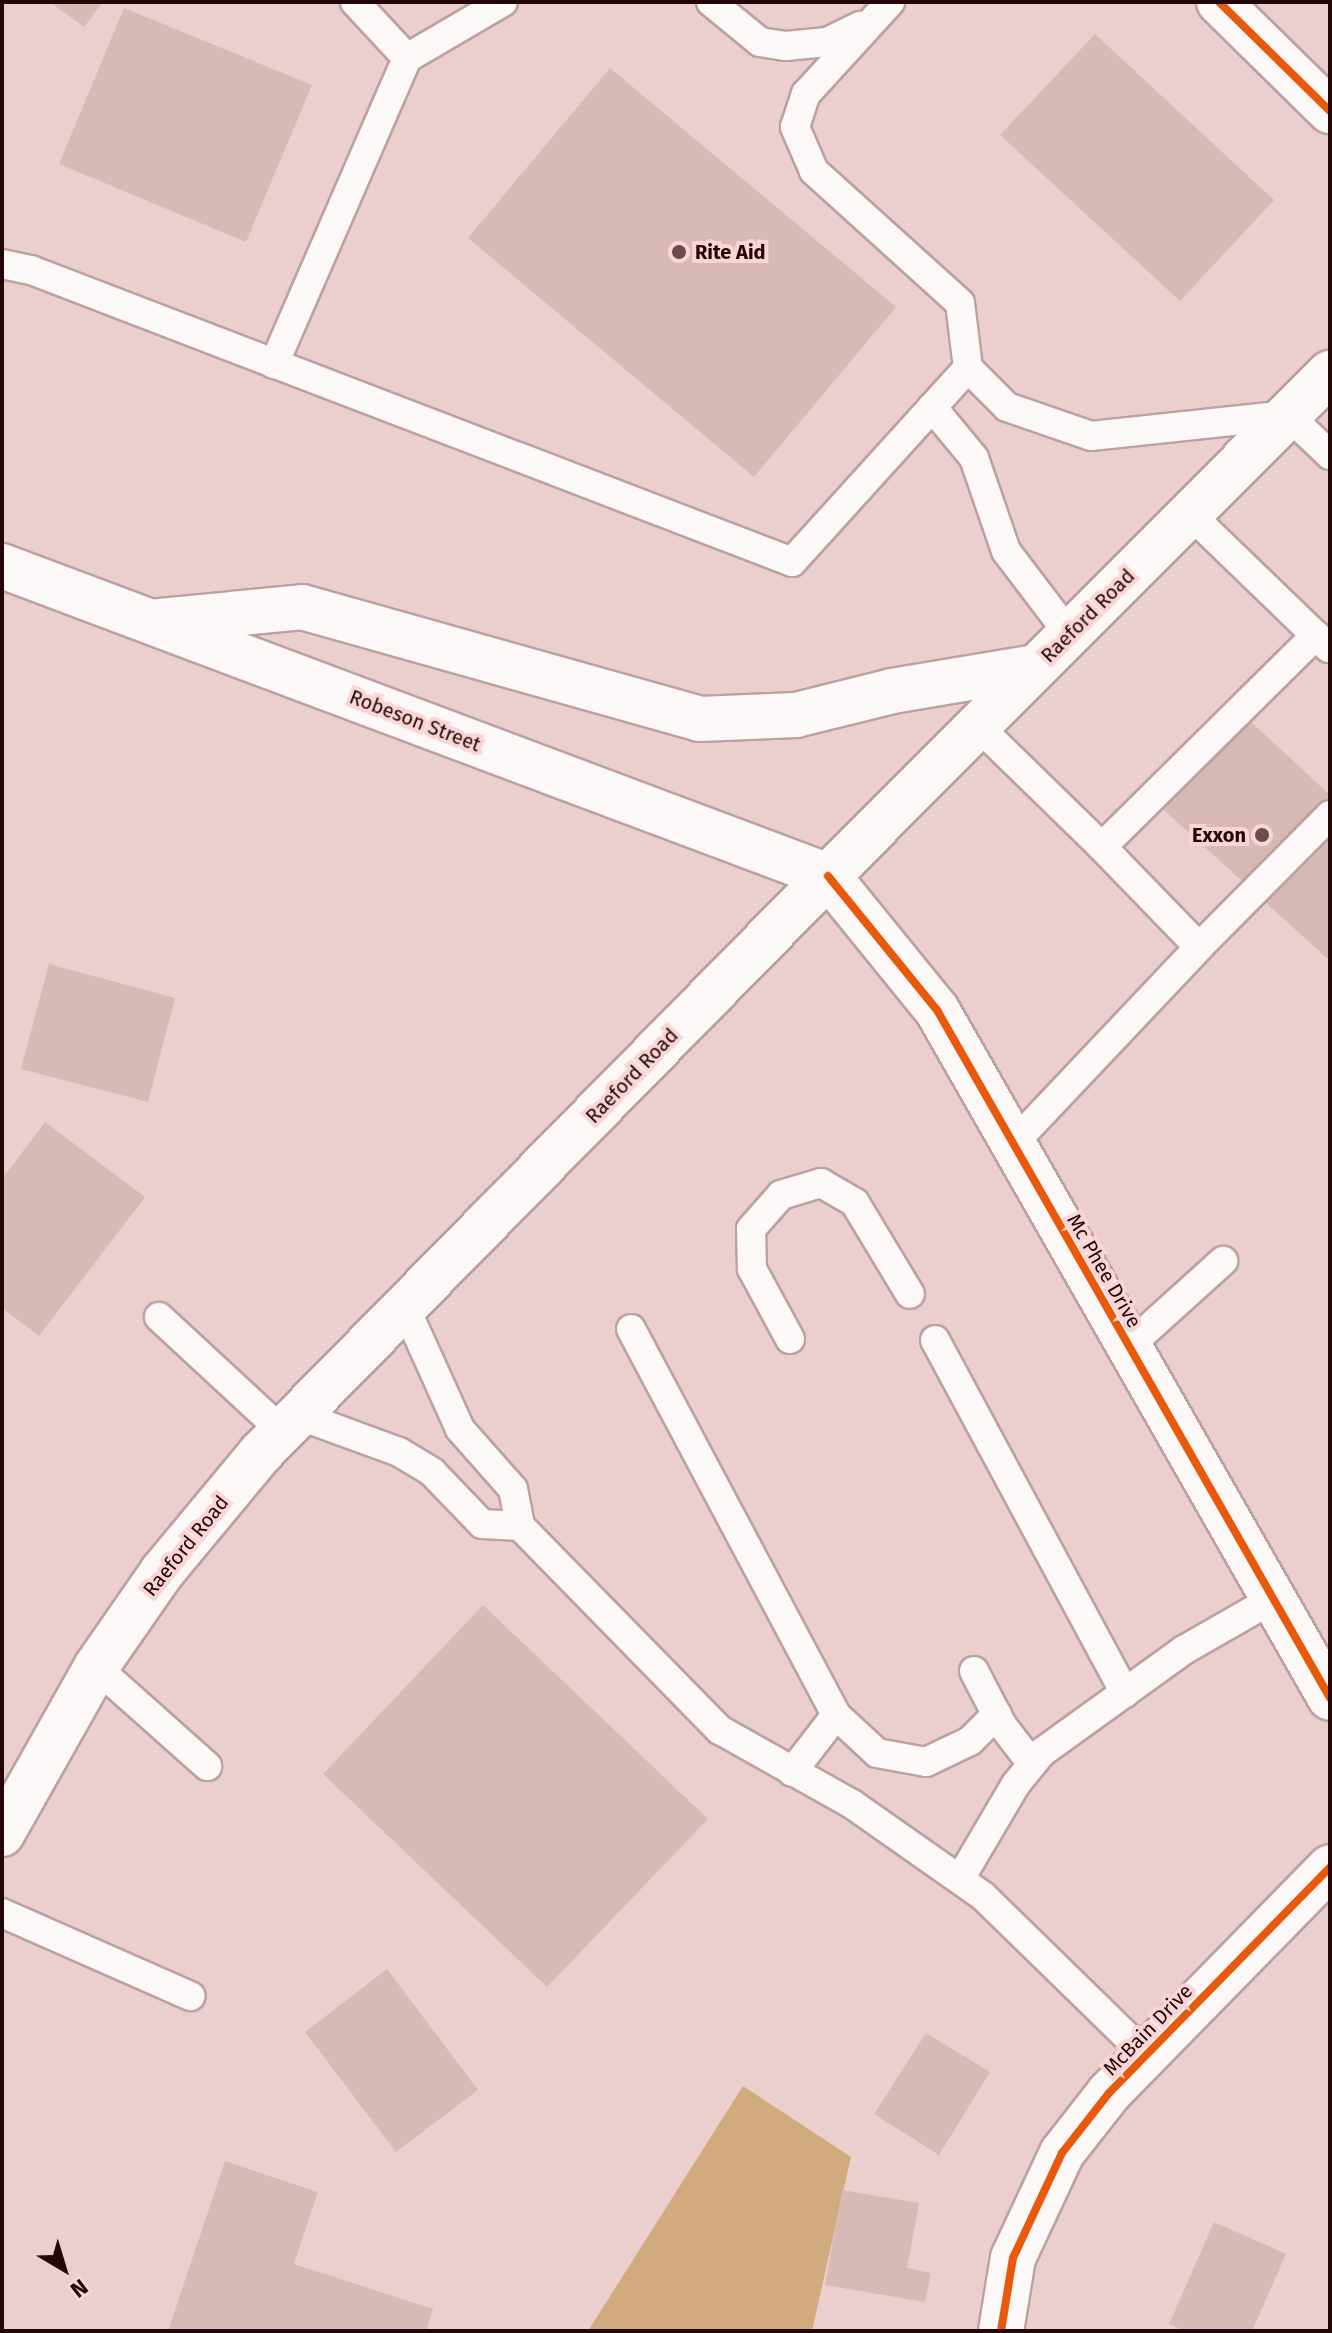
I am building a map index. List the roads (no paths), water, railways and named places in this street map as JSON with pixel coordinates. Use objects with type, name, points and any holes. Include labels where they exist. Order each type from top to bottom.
[{"type":"main road","points":[[1219,2],[1330,111]]},
{"type":"main road","name":"Raeford Road","points":[[2,1834],[11,1786],[162,1572],[290,1423],[828,876],[1330,373]]},
{"type":"main road","name":"Robeson Street","points":[[2,566],[828,876]]},
{"type":"main road","points":[[151,622],[302,607],[700,719],[796,715],[892,691],[1036,667]]},
{"type":"main road","name":"Mc Phee Drive","points":[[828,876],[937,1010],[1330,1698]]},
{"type":"main road","name":"McBain Drive","points":[[1001,2331],[1013,2258],[1042,2186],[1062,2153],[1146,2055],[1330,1867]]},
{"type":"lane","points":[[355,2],[407,58]]},
{"type":"lane","points":[[274,364],[407,58],[503,2]]},
{"type":"lane","points":[[711,2],[760,42],[786,46],[827,42],[880,11]]},
{"type":"lane","points":[[880,11],[806,94],[795,127],[814,171],[960,303],[968,368],[1007,407],[1091,436],[1288,415],[1330,455]]},
{"type":"lane","points":[[2,264],[31,270],[792,562],[968,368]]},
{"type":"lane","points":[[932,407],[974,458],[1006,551],[1069,634]]},
{"type":"lane","points":[[1102,847],[1323,642],[1190,514]]},
{"type":"lane","points":[[978,726],[1199,947]]},
{"type":"lane","points":[[1013,1144],[1199,947],[1330,815]]},
{"type":"lane","points":[[790,1339],[752,1269],[751,1229],[781,1195],[821,1183],[855,1203],[910,1294]]},
{"type":"lane","points":[[1129,1346],[1223,1261]]},
{"type":"lane","points":[[405,1307],[460,1429],[513,1489],[520,1526],[720,1730],[852,1804],[983,1896],[1146,2055]]},
{"type":"lane","points":[[159,1317],[290,1423],[399,1452],[432,1472],[482,1524],[520,1526]]},
{"type":"lane","points":[[631,1329],[836,1715],[877,1753],[926,1762],[970,1741],[997,1714]]},
{"type":"lane","points":[[935,1340],[1125,1693]]},
{"type":"lane","points":[[960,1879],[1032,1764],[1184,1650],[1273,1599]]},
{"type":"lane","points":[[96,1667],[207,1766]]},
{"type":"lane","points":[[974,1671],[997,1714],[1032,1764]]},
{"type":"lane","points":[[792,1772],[836,1715]]},
{"type":"lane","points":[[2,1913],[190,1996]]},
{"type":"place","name":"Rite Aid","points":[[679,252]]},
{"type":"place","name":"Exxon","points":[[1262,835]]}]
